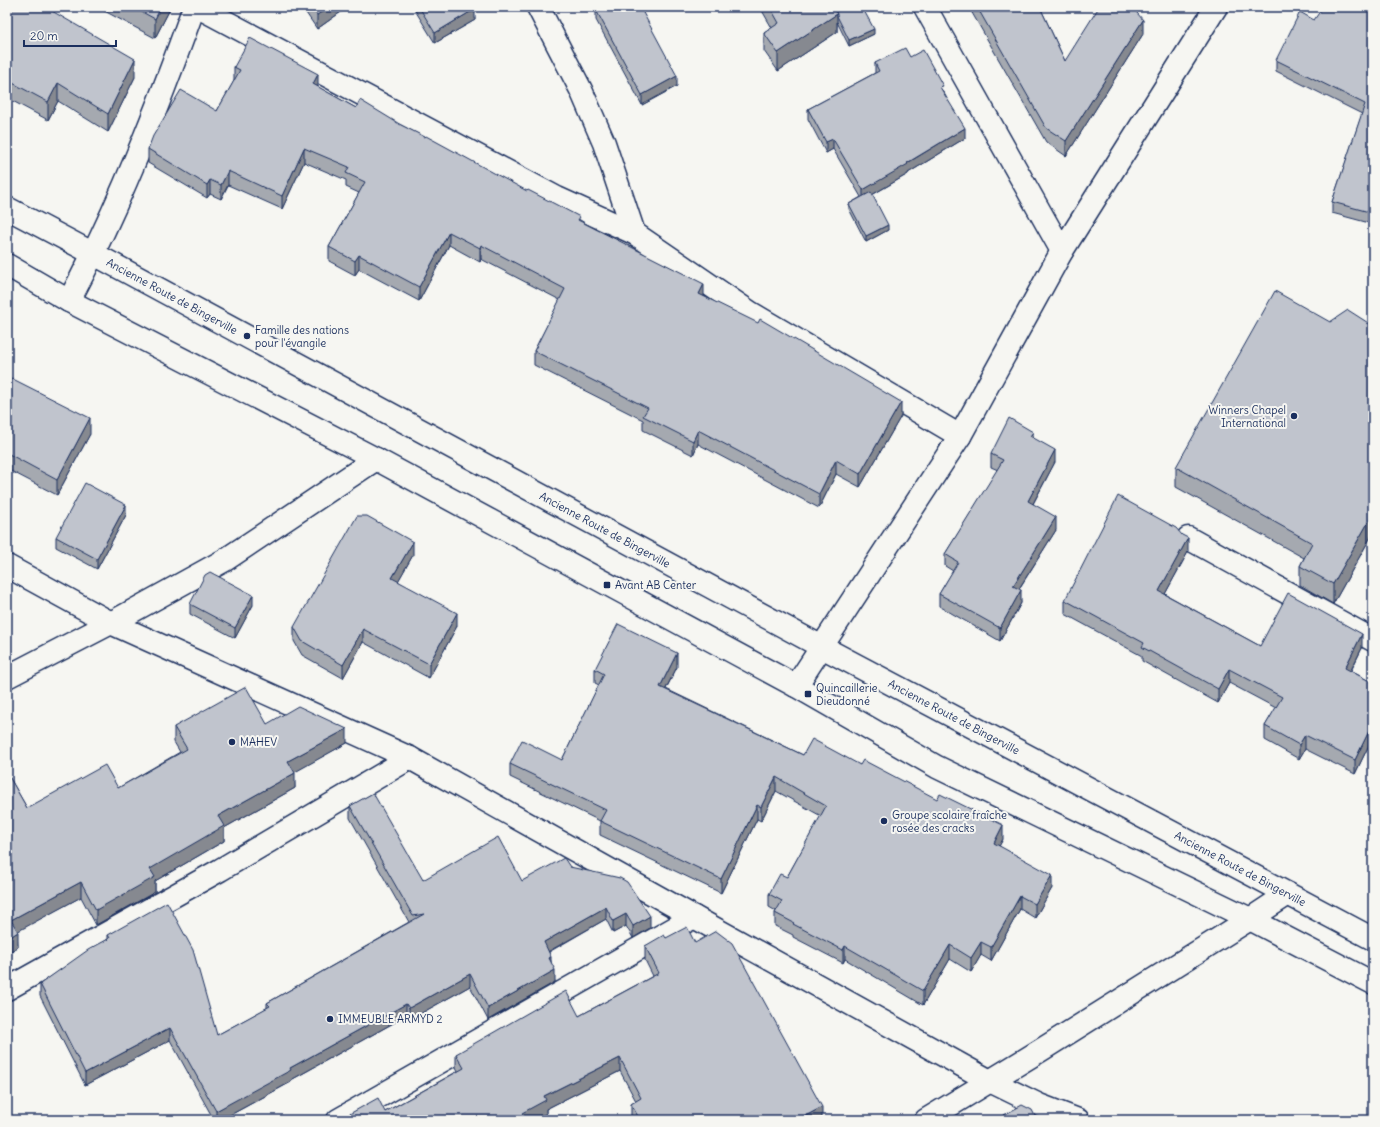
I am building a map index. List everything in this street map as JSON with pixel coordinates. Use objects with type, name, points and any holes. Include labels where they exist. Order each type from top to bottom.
[{"type":"street","points":[[69,301],[94,254],[163,92],[194,7]]},
{"type":"street","points":[[198,7],[557,198],[634,233],[751,313],[960,436]]},
{"type":"street","points":[[538,7],[580,90],[604,143],[634,233]]},
{"type":"street","points":[[925,7],[1062,251]]},
{"type":"street","points":[[796,686],[960,436],[1062,251],[1216,7]]},
{"type":"street","name":"Ancienne Route de Bingerville","points":[[7,208],[822,647],[1373,939]]},
{"type":"street","points":[[7,265],[69,301],[376,459],[796,686],[936,767],[1250,919],[1373,983]]},
{"type":"street","points":[[7,678],[225,560],[376,459]]},
{"type":"street","points":[[1188,538],[1373,640]]},
{"type":"street","points":[[7,566],[111,623],[410,758],[990,1081],[1039,1105],[1078,1120]]},
{"type":"street","points":[[7,989],[220,870],[410,758]]},
{"type":"street","points":[[926,1120],[1288,894]]},
{"type":"street","points":[[338,1120],[694,917]]},
{"type":"building","points":[[7,7],[45,7],[135,59],[108,114],[58,83],[48,102],[7,80]]},
{"type":"building","points":[[133,7],[161,7],[155,19]]},
{"type":"building","points":[[311,7],[329,7],[317,15]]},
{"type":"building","points":[[419,7],[473,7],[475,9],[435,33]]},
{"type":"building","points":[[601,7],[627,7],[628,9],[632,7],[640,7],[677,76],[642,95],[596,10]]},
{"type":"building","points":[[770,7],[833,7],[837,14],[778,53],[764,33],[779,23]]},
{"type":"building","points":[[842,7],[862,7],[874,29],[849,40],[836,12]]},
{"type":"building","points":[[977,7],[1040,7],[1065,61],[1099,7],[1132,7],[1143,20],[1066,141],[1046,128]]},
{"type":"building","points":[[1323,7],[1373,7],[1373,91],[1370,98],[1373,98],[1373,213],[1332,202],[1365,104],[1276,60],[1300,12],[1314,20]]},
{"type":"building","points":[[250,38],[318,74],[313,84],[356,108],[360,100],[401,125],[425,137],[426,136],[527,191],[528,190],[580,217],[578,220],[704,284],[699,294],[758,323],[760,319],[901,402],[860,474],[836,460],[819,494],[698,430],[693,441],[643,416],[648,408],[534,351],[565,289],[481,245],[480,248],[449,232],[419,287],[359,255],[355,261],[329,247],[365,182],[346,173],[349,167],[304,148],[282,196],[228,171],[221,185],[210,180],[207,185],[148,149],[153,136],[181,90],[217,111],[240,70],[234,67]]},
{"type":"building","points":[[905,48],[910,57],[923,50],[943,86],[940,87],[965,128],[863,190],[833,139],[826,142],[808,109],[879,71],[875,63]]},
{"type":"building","points":[[871,192],[888,225],[866,236],[849,204]]},
{"type":"building","name":"Winners Chapel International","points":[[1275,291],[1330,322],[1348,310],[1373,326],[1373,514],[1333,584],[1300,566],[1312,543],[1176,467]]},
{"type":"building","points":[[7,376],[90,418],[57,480],[7,453]]},
{"type":"building","points":[[1009,418],[1033,432],[1030,436],[1055,450],[1028,501],[1056,517],[1013,586],[1021,590],[1000,628],[939,594],[958,562],[945,554],[1003,460],[991,454]]},
{"type":"building","points":[[85,483],[126,505],[97,559],[56,537]]},
{"type":"building","points":[[1118,496],[1176,528],[1182,535],[1188,538],[1159,591],[1260,646],[1288,593],[1362,634],[1345,668],[1373,683],[1373,733],[1369,731],[1355,760],[1305,735],[1299,745],[1265,726],[1282,697],[1229,669],[1218,689],[1142,647],[1144,643],[1065,600]]},
{"type":"building","points":[[357,516],[367,516],[413,542],[392,578],[457,613],[429,664],[363,629],[343,665],[302,641],[294,627]]},
{"type":"building","points":[[210,572],[253,595],[235,628],[190,604],[205,575]]},
{"type":"building","points":[[618,624],[677,653],[660,687],[803,755],[812,739],[860,765],[863,760],[937,799],[940,794],[1003,825],[994,843],[1052,875],[1035,904],[1020,896],[991,947],[981,942],[971,958],[950,945],[923,991],[845,946],[843,950],[775,913],[782,901],[769,894],[780,874],[787,877],[826,806],[776,777],[761,807],[757,805],[721,879],[600,821],[606,810],[510,764],[522,740],[562,760],[604,674],[595,669]]},
{"type":"building","points":[[246,687],[267,724],[298,706],[347,729],[288,761],[295,773],[218,816],[224,826],[150,869],[155,877],[96,910],[81,882],[11,920],[18,932],[7,939],[7,773],[27,808],[105,765],[118,788],[187,749],[174,727]]},
{"type":"building","points":[[373,793],[423,880],[498,837],[522,881],[564,858],[570,867],[620,878],[627,882],[650,916],[633,926],[626,914],[613,921],[606,907],[544,942],[555,970],[488,1008],[470,974],[409,1008],[406,1004],[216,1111],[170,1028],[85,1073],[40,984],[88,950],[110,938],[108,935],[167,902],[193,950],[217,1035],[270,1006],[267,1003],[424,914],[413,916],[350,806]]},
{"type":"building","points":[[687,927],[695,943],[716,931],[732,943],[822,1107],[798,1120],[640,1120],[631,1104],[641,1098],[620,1058],[544,1096],[546,1100],[522,1113],[527,1120],[326,1120],[332,1117],[338,1119],[344,1117],[378,1098],[385,1112],[464,1068],[456,1054],[566,991],[579,1016],[659,973],[645,946],[664,935],[666,938]]},
{"type":"building","points":[[1022,1105],[1032,1110],[1037,1120],[995,1120]]},
{"type":"place","name":"Famille des nations pour l'évangile","points":[[247,336]]},
{"type":"place","name":"Winners Chapel International","points":[[1294,416]]},
{"type":"place","name":"Avant AB Center","points":[[607,585]]},
{"type":"place","name":"Quincaillerie Dieudonné","points":[[808,694]]},
{"type":"place","name":"MAHEV","points":[[232,742]]},
{"type":"place","name":"Groupe scolaire fraîche rosée des cracks","points":[[884,821]]},
{"type":"place","name":"IMMEUBLE ARMYD 2","points":[[330,1019]]}]
